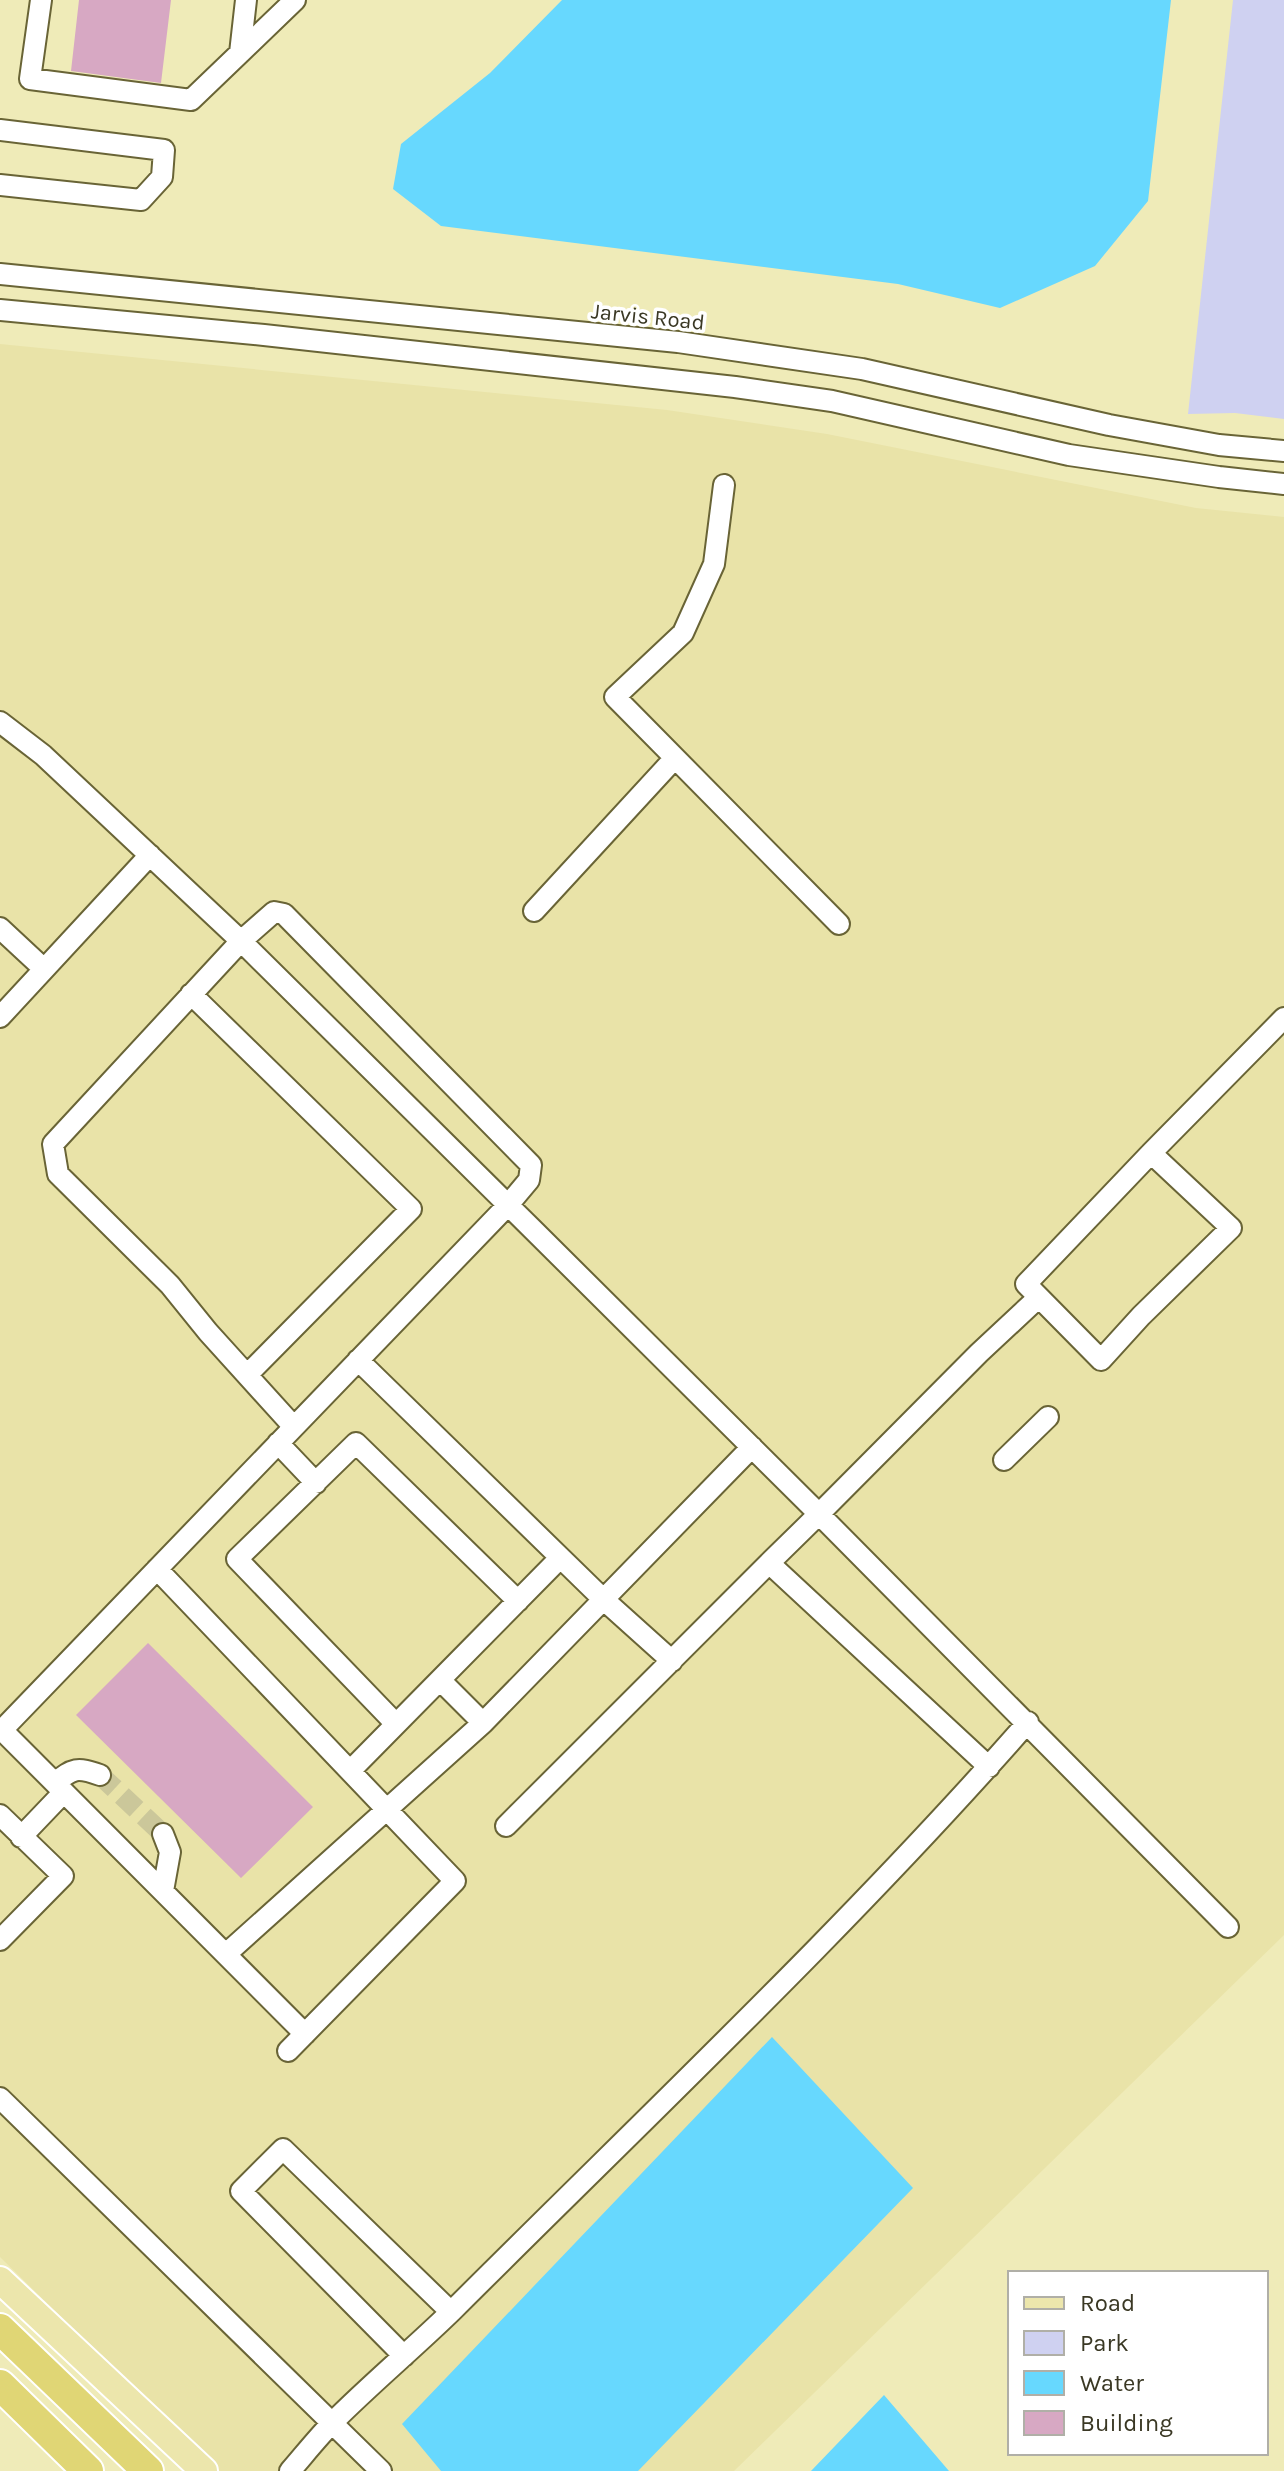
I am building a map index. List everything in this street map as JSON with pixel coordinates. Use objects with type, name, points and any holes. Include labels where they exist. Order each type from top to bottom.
[{"type":"highway","points":[[0,2329],[148,2471]]},
{"type":"highway","points":[[0,2385],[88,2471]]},
{"type":"main road","points":[[0,2280],[204,2471]]},
{"type":"street","points":[[41,0],[30,79],[191,100],[295,0]]},
{"type":"street","points":[[240,53],[246,0]]},
{"type":"street","points":[[0,130],[164,150],[162,177],[141,200],[0,185]]},
{"type":"street","name":"Jarvis Road","points":[[0,274],[274,304],[678,342],[862,369],[1109,425],[1224,445],[1284,451]]},
{"type":"street","points":[[273,336],[274,304]]},
{"type":"street","points":[[0,310],[273,336],[735,387],[832,401],[1069,455],[1284,484]]},
{"type":"street","points":[[1219,477],[1224,445]]},
{"type":"street","points":[[724,485],[714,564],[683,633],[615,697],[839,924]]},
{"type":"street","points":[[0,722],[43,755],[241,941],[1028,1722],[1228,1927]]},
{"type":"street","points":[[534,911],[674,759]]},
{"type":"street","points":[[0,1017],[150,855]]},
{"type":"street","points":[[294,1427],[170,1285],[58,1174],[53,1144],[241,941],[274,912],[284,914],[531,1165],[529,1180],[508,1205],[358,1360],[294,1427],[157,1569],[1,1729],[305,2034]]},
{"type":"street","points":[[0,928],[44,969]]},
{"type":"street","points":[[191,994],[411,1209],[247,1375]]},
{"type":"street","points":[[1151,1153],[1231,1228],[1101,1360],[1026,1284],[1151,1153],[1284,1018]]},
{"type":"street","points":[[506,1826],[979,1353],[1038,1298]]},
{"type":"street","points":[[358,1360],[560,1558],[672,1661]]},
{"type":"street","points":[[1004,1460],[1048,1417]]},
{"type":"street","points":[[278,1443],[316,1483]]},
{"type":"street","points":[[396,1724],[237,1559],[356,1443],[518,1601]]},
{"type":"street","points":[[226,1954],[483,1723],[752,1447]]},
{"type":"street","points":[[350,1771],[560,1558]]},
{"type":"street","points":[[769,1563],[989,1767]]},
{"type":"street","points":[[157,1569],[455,1881],[288,2051]]},
{"type":"street","points":[[440,1680],[483,1723]]},
{"type":"street","points":[[290,2471],[333,2422],[451,2312],[675,2092],[989,1767],[1028,1722]]},
{"type":"street","points":[[21,1837],[70,1771],[83,1769],[100,1775]]},
{"type":"street","points":[[0,1815],[63,1876],[0,1940]]},
{"type":"street","points":[[163,1834],[170,1852],[163,1891]]},
{"type":"street","points":[[0,2098],[381,2471]]},
{"type":"street","points":[[404,2356],[241,2191],[283,2149],[451,2312]]},
{"type":"shaded area","points":[[0,344],[667,410],[827,434],[1196,508],[1284,517],[1284,1935],[734,2471],[218,2471],[0,2257]]},
{"type":"green space","points":[[1233,0],[1284,0],[1284,419],[1235,413],[1188,414]]},
{"type":"water","points":[[562,0],[1171,0],[1148,201],[1095,266],[1000,308],[898,284],[441,226],[393,189],[401,144],[490,73]]},
{"type":"water","points":[[772,2037],[913,2188],[638,2471],[441,2471],[402,2424]]},
{"type":"water","points":[[884,2395],[949,2471],[811,2471]]},
{"type":"building","points":[[79,0],[171,0],[161,83],[71,71]]},
{"type":"building","points":[[148,1643],[313,1807],[241,1878],[76,1715]]},
{"type":"tunnel","points":[[100,1775],[163,1834]]}]
